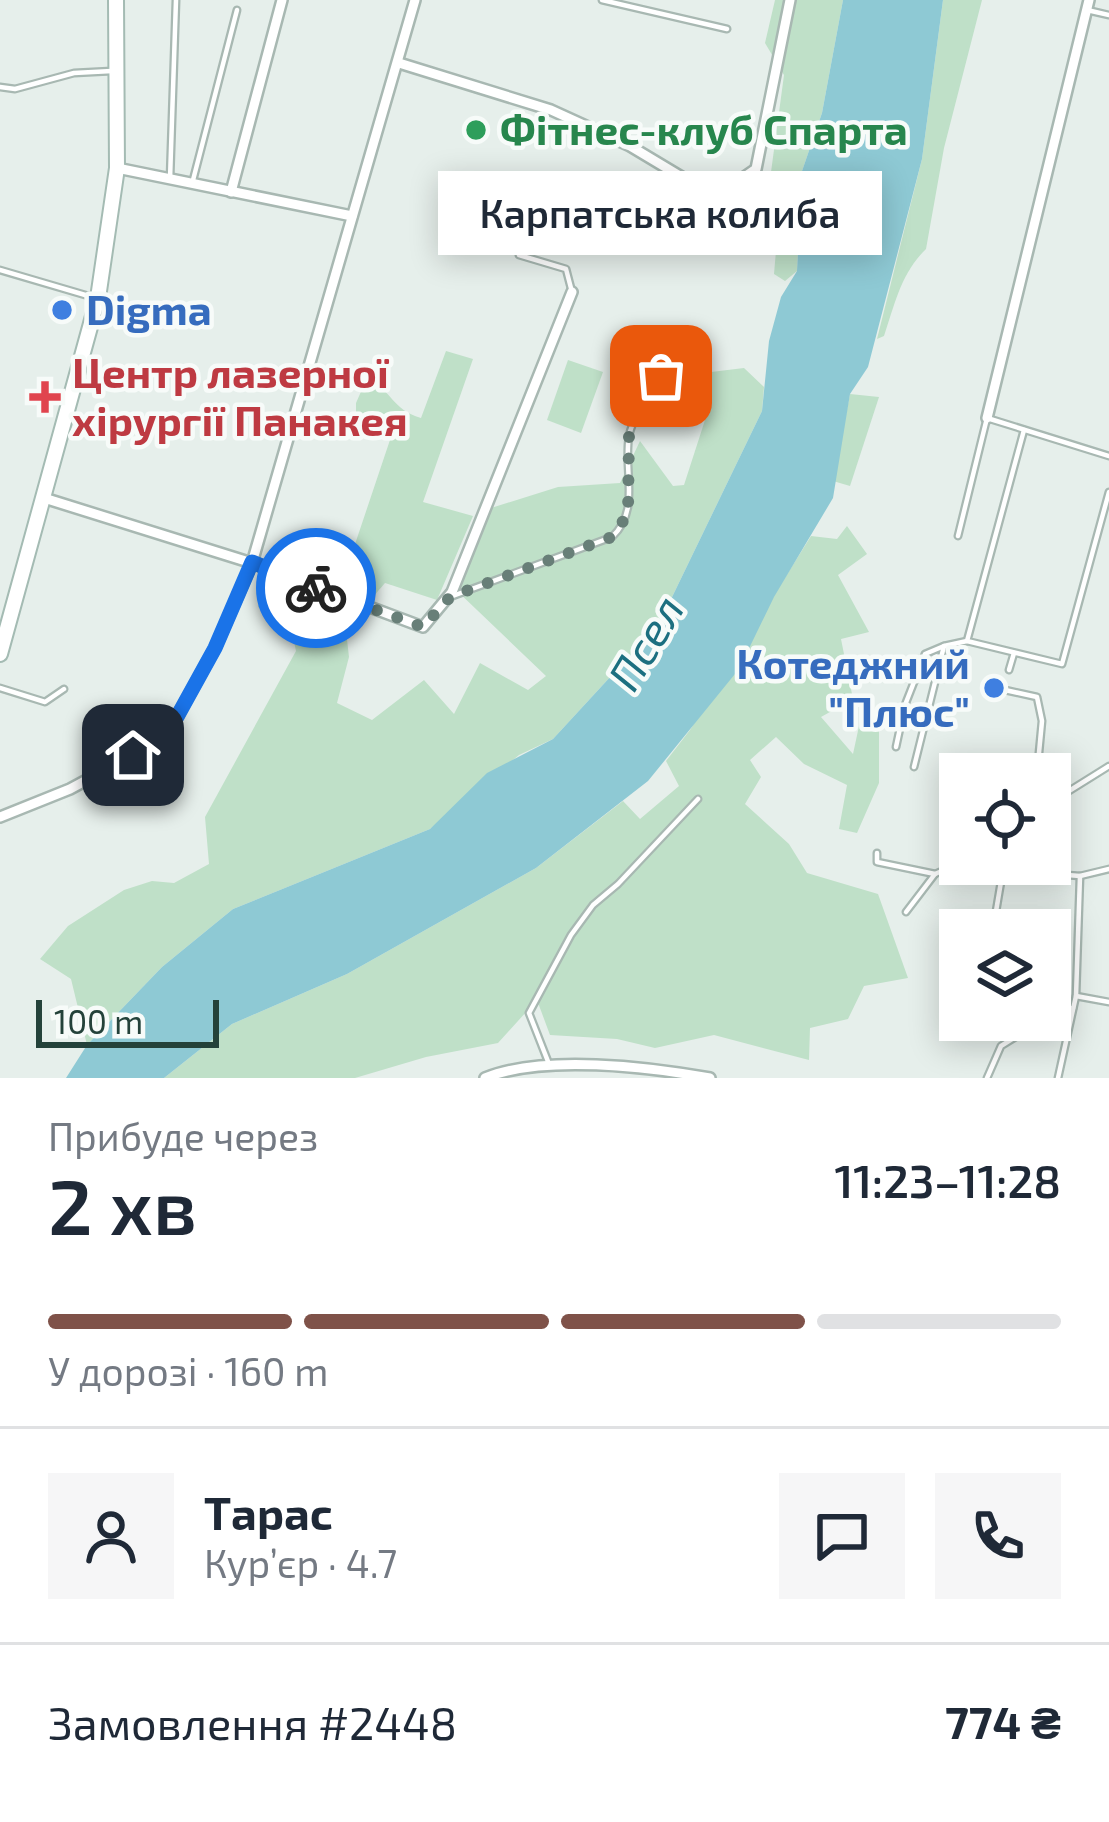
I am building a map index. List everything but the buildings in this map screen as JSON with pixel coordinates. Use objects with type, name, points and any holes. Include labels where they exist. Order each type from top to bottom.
[{"type":"main road","points":[[0,654],[98,298],[117,168],[116,0]]},
{"type":"street","points":[[231,192],[282,0]]},
{"type":"street","points":[[0,817],[70,789],[133,755],[172,726],[215,648],[252,562],[415,0]]},
{"type":"street","points":[[399,63],[551,110],[630,146],[700,188],[730,187],[756,169],[790,0]]},
{"type":"street","points":[[987,418],[1088,5]]},
{"type":"street","points":[[117,168],[352,217]]},
{"type":"street","points":[[44,498],[252,562],[423,627],[450,597],[572,292]]},
{"type":"street","points":[[484,1078],[501,1071],[550,1066],[605,1073],[638,1066],[710,1078]]},
{"type":"lane","points":[[170,179],[176,0]]},
{"type":"lane","points":[[602,0],[727,29]]},
{"type":"lane","points":[[1088,5],[1109,15]]},
{"type":"lane","points":[[191,184],[237,10]]},
{"type":"lane","points":[[0,87],[15,89],[74,73],[116,71]]},
{"type":"lane","points":[[519,255],[566,269],[572,292]]},
{"type":"lane","points":[[0,269],[98,298]]},
{"type":"lane","points":[[450,597],[612,537],[623,527],[628,514],[629,435],[661,376]]},
{"type":"lane","points":[[958,536],[987,418],[1109,456]]},
{"type":"lane","points":[[967,641],[1024,430]]},
{"type":"lane","points":[[896,747],[905,705],[925,654],[967,641],[1062,664],[1109,492]]},
{"type":"lane","points":[[914,767],[944,646]]},
{"type":"lane","points":[[1009,670],[1014,652]]},
{"type":"lane","points":[[0,688],[45,702],[64,689]]},
{"type":"lane","points":[[1005,690],[1037,697],[1042,721],[1039,753]]},
{"type":"lane","points":[[1071,789],[1109,766]]},
{"type":"lane","points":[[550,1066],[530,1013],[572,934],[593,904],[698,799]]},
{"type":"lane","points":[[877,853],[878,862],[939,872]]},
{"type":"lane","points":[[1071,875],[1109,869]]},
{"type":"lane","points":[[906,911],[934,874]]},
{"type":"lane","points":[[1058,1078],[1076,996],[1080,876]]},
{"type":"lane","points":[[1076,996],[1109,1002]]},
{"type":"lane","points":[[987,1078],[1001,1046],[1009,1041]]},
{"type":"green space","points":[[775,0],[843,0],[822,113],[802,171],[797,271],[785,281],[774,274],[779,216],[769,187],[784,75],[765,43]]},
{"type":"green space","points":[[943,0],[982,0],[944,148],[926,249],[905,279],[884,336],[877,339],[922,159]]},
{"type":"green space","points":[[446,351],[473,359],[423,502],[473,516],[437,600],[385,583],[372,598],[327,581],[331,569],[346,571],[394,428],[356,415],[367,378],[404,410],[421,418]]},
{"type":"green space","points":[[568,360],[603,372],[581,433],[547,420]]},
{"type":"green space","points":[[744,368],[764,387],[762,411],[659,624],[553,739],[519,755],[430,829],[233,909],[162,967],[87,1045],[71,979],[40,959],[68,926],[124,890],[152,881],[174,883],[209,864],[205,817],[296,651],[291,627],[258,607],[270,580],[344,613],[349,657],[337,703],[372,720],[424,680],[454,714],[480,663],[528,690],[546,676],[455,589],[491,508],[558,487],[620,483],[640,441],[673,486],[684,485],[705,420],[703,395],[711,372]]},
{"type":"green space","points":[[850,394],[879,397],[850,486],[833,481]]},
{"type":"green space","points":[[847,526],[867,554],[838,575],[869,632],[841,639],[853,699],[821,717],[853,754],[862,712],[879,716],[879,783],[857,833],[839,829],[847,785],[804,764],[776,737],[750,760],[761,777],[745,804],[789,844],[807,873],[878,894],[908,978],[864,986],[848,1019],[810,1028],[809,1060],[714,1035],[655,1048],[617,1039],[550,1035],[537,1000],[498,1043],[355,1078],[164,1078],[232,1024],[347,974],[536,868],[623,801],[640,819],[679,786],[666,761],[811,536],[837,539]]},
{"type":"water","name":"Псел","points":[[843,0],[943,0],[922,159],[868,367],[850,394],[833,498],[774,597],[739,669],[648,781],[536,868],[347,974],[232,1024],[164,1078],[66,1078],[87,1045],[162,967],[233,909],[430,829],[487,773],[553,739],[659,624],[762,411],[769,341],[781,297],[797,271],[802,171],[822,113]]},
{"type":"way so far","points":[[316,588],[423,627],[450,597],[612,537],[628,514],[629,435],[661,376]]},
{"type":"place","name":"Фітнес-клуб Спарта","points":[[476,130]]},
{"type":"place","name":"Digma","points":[[62,310]]},
{"type":"place","name":"Карпатська колиба","points":[[661,376]]},
{"type":"place","name":"Центр лазерної хірургії Панакея","points":[[45,397]]},
{"type":"place","name":"Котеджний \"Плюс\"","points":[[994,688]]},
{"type":"route","points":[[133,755],[172,726],[215,648],[252,562],[316,588]]}]
